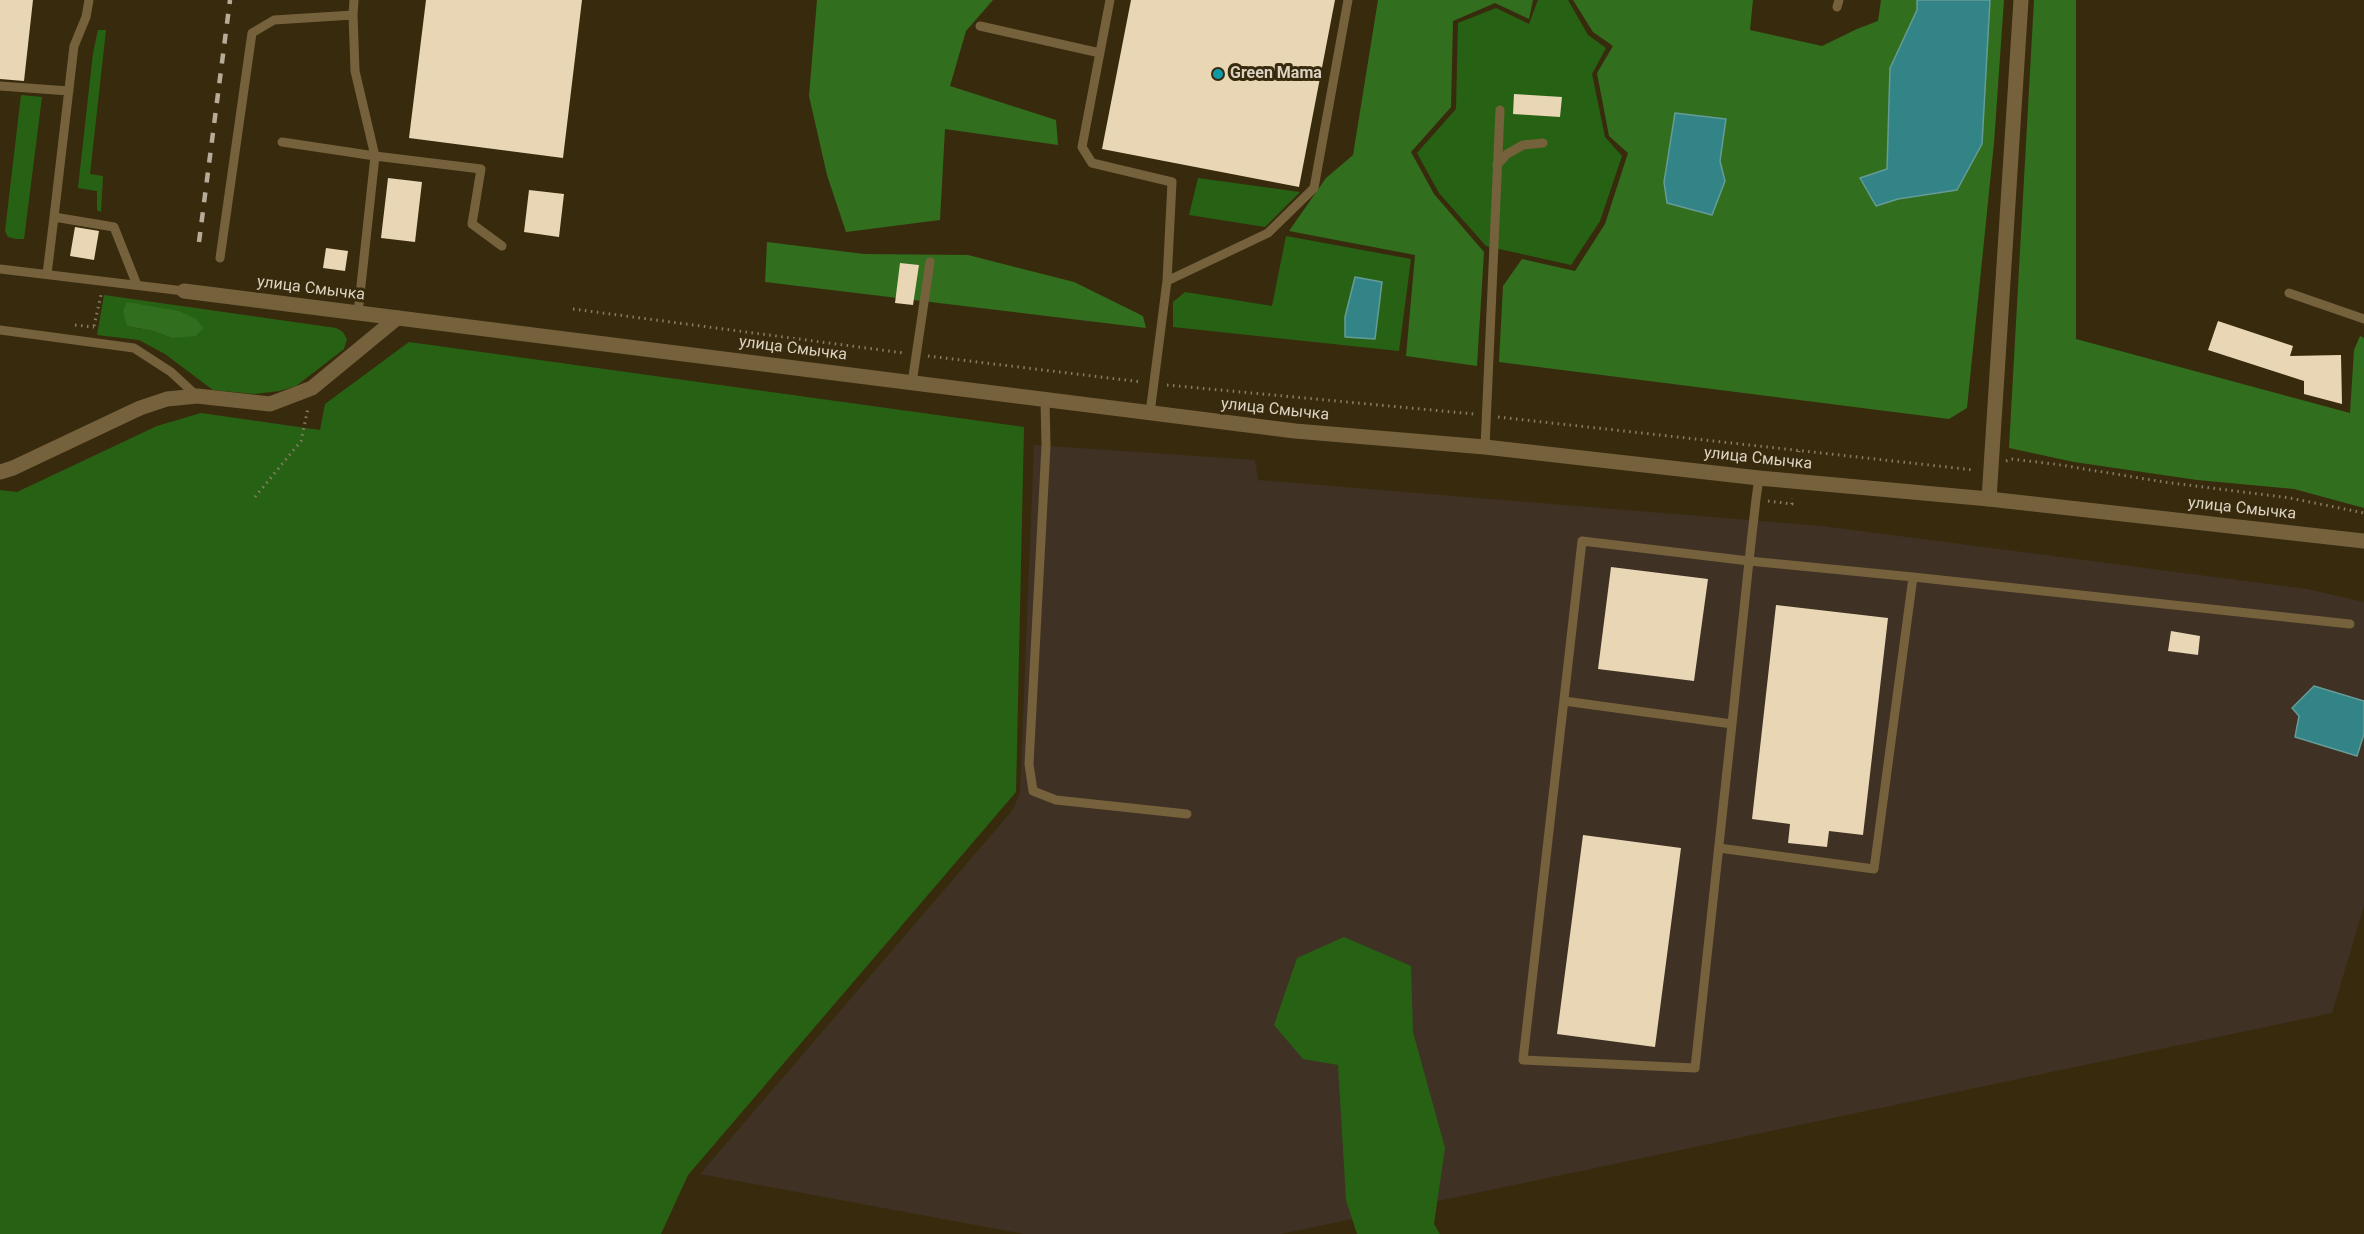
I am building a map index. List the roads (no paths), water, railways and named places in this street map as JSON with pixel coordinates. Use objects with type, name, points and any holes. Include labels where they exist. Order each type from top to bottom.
[{"type":"street","points":[[1989,499],[2021,0]]},
{"type":"street","name":"улица Смычка","points":[[184,291],[1295,431],[1485,447],[1759,478],[1989,499],[2364,542]]},
{"type":"street","points":[[0,472],[140,408],[167,399],[196,396],[270,404],[312,388],[398,318]]},
{"type":"lane","points":[[46,274],[75,46],[86,17],[89,0]]},
{"type":"lane","points":[[354,0],[355,71],[375,156],[358,313]]},
{"type":"lane","points":[[1110,0],[1082,147],[1092,163],[1172,182],[1167,281],[1150,413]]},
{"type":"lane","points":[[1167,281],[1268,232],[1314,188],[1348,0]]},
{"type":"lane","points":[[220,258],[252,33],[274,20],[353,15]]},
{"type":"lane","points":[[980,26],[1100,53]]},
{"type":"lane","points":[[0,87],[69,92]]},
{"type":"lane","points":[[1485,447],[1500,110]]},
{"type":"lane","points":[[282,142],[481,169],[472,224],[502,246]]},
{"type":"lane","points":[[1497,165],[1507,154],[1523,145],[1543,143]]},
{"type":"lane","points":[[54,217],[114,227],[137,285]]},
{"type":"lane","points":[[912,383],[930,262]]},
{"type":"lane","points":[[0,269],[184,291]]},
{"type":"lane","points":[[2289,293],[2364,319]]},
{"type":"lane","points":[[0,330],[134,348],[171,372],[196,396]]},
{"type":"lane","points":[[1045,401],[1046,446],[1029,764],[1033,791],[1056,801],[1187,814]]},
{"type":"lane","points":[[1759,478],[1749,561],[1695,1068],[1523,1060],[1582,541],[1749,561],[2350,624]]},
{"type":"lane","points":[[1719,848],[1874,869],[1913,577]]},
{"type":"lane","points":[[1564,701],[1732,724]]},
{"type":"water","points":[[1917,0],[1990,0],[1982,144],[1957,190],[1898,199],[1876,206],[1860,178],[1887,169],[1890,68],[1917,10]]},
{"type":"water","points":[[1675,113],[1726,119],[1720,161],[1725,181],[1712,215],[1667,203],[1664,182]]},
{"type":"water","points":[[1355,277],[1382,282],[1375,339],[1345,337],[1345,317]]},
{"type":"water","points":[[2314,686],[2364,701],[2364,734],[2357,756],[2295,737],[2299,716],[2292,708]]},
{"type":"railway","points":[[199,242],[230,0]]},
{"type":"place","name":"Green Mama","points":[[1218,74]]}]
